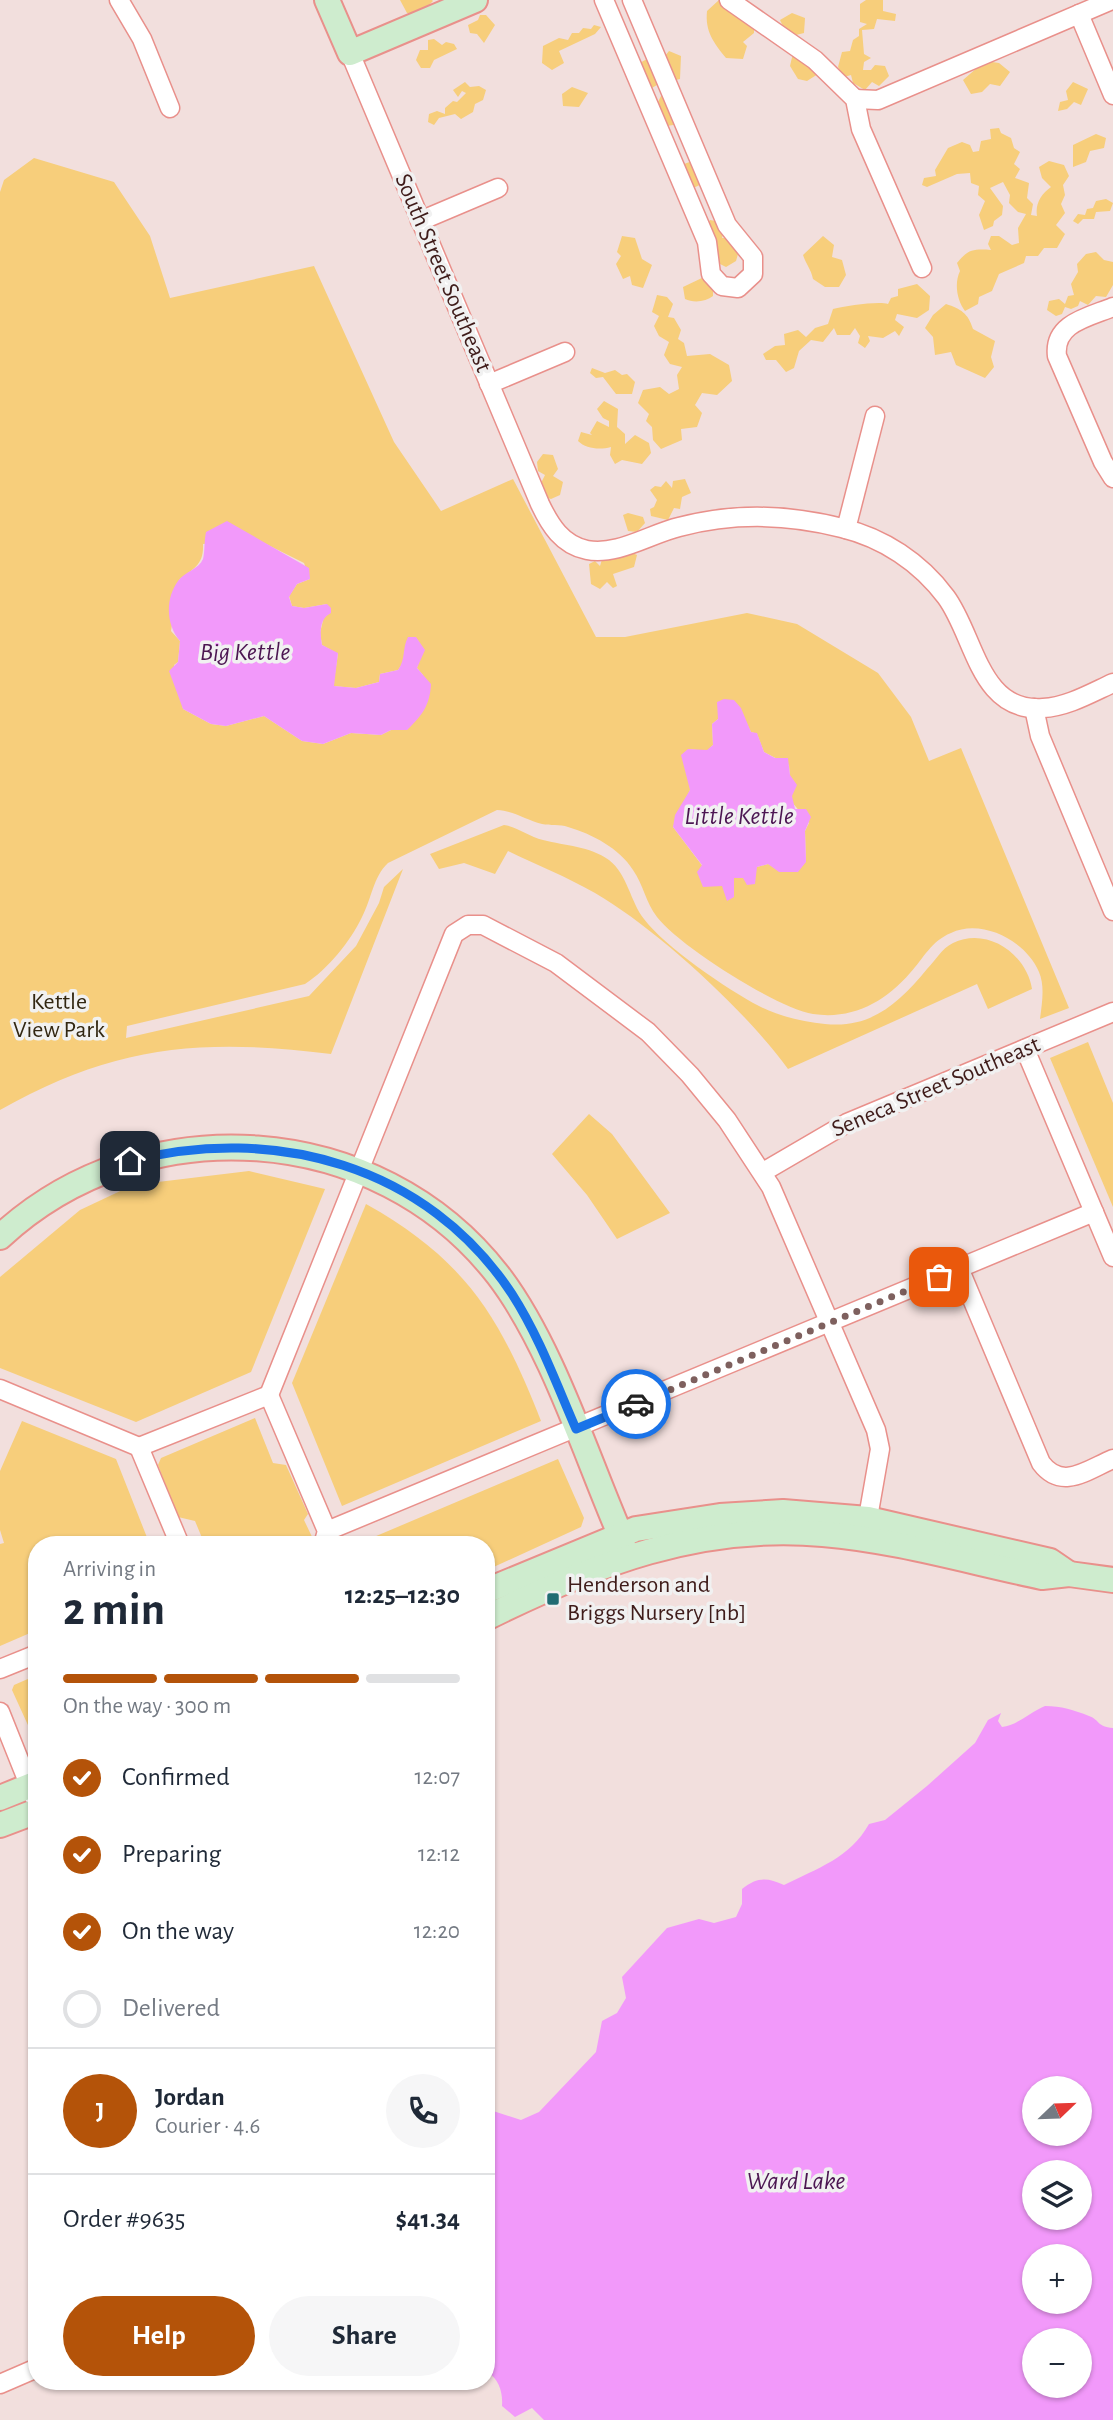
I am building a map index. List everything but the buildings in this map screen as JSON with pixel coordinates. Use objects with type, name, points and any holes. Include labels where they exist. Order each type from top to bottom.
[{"type":"street","points":[[119,0],[142,40],[170,108]]},
{"type":"street","name":"South Street Southeast","points":[[327,0],[549,522],[566,541],[585,550],[601,551],[683,526],[734,518],[782,518],[846,529]]},
{"type":"street","points":[[350,53],[475,0]]},
{"type":"street","points":[[604,0],[707,242],[711,274],[722,286],[738,288],[753,274],[753,257],[727,225],[632,0]]},
{"type":"street","points":[[729,0],[815,60],[855,99],[861,129],[922,268]]},
{"type":"street","points":[[855,99],[878,100],[1112,0]]},
{"type":"street","points":[[1079,14],[1113,95]]},
{"type":"street","points":[[420,221],[498,188]]},
{"type":"street","points":[[1113,307],[1073,324],[1059,335],[1057,356],[1103,462],[1113,478]]},
{"type":"street","points":[[489,384],[565,352]]},
{"type":"street","points":[[875,416],[846,529],[886,545],[927,574],[955,611],[986,680],[1003,697],[1034,708],[1064,704],[1113,684]]},
{"type":"street","points":[[1034,708],[1040,736],[1113,911]]},
{"type":"street","points":[[324,1536],[269,1395],[454,934],[468,925],[483,925],[556,963],[648,1032],[690,1075],[763,1171],[791,1227],[876,1430],[880,1449],[866,1529]]},
{"type":"street","name":"Seneca Street Southeast","points":[[763,1171],[827,1132],[1113,1012]]},
{"type":"street","points":[[1025,1049],[1113,1257]]},
{"type":"street","points":[[0,1237],[31,1211],[74,1185],[130,1161],[200,1147],[273,1149],[327,1160],[399,1191],[443,1221],[497,1273],[533,1329],[623,1545]]},
{"type":"street","points":[[330,1536],[576,1429],[1094,1212]]},
{"type":"street","points":[[960,1269],[1041,1463],[1048,1473],[1058,1478],[1068,1478],[1113,1459]]},
{"type":"street","points":[[0,1389],[139,1447],[269,1395]]},
{"type":"street","points":[[139,1447],[176,1536]]},
{"type":"street","points":[[495,1588],[623,1545],[729,1535],[866,1529],[1042,1577],[1069,1574],[1113,1580]]},
{"type":"street","points":[[495,1613],[623,1545]]},
{"type":"street","points":[[0,1669],[28,1658]]},
{"type":"street","points":[[0,1712],[28,1776]]},
{"type":"street","points":[[0,1798],[28,1791]]},
{"type":"street","points":[[0,1825],[28,1814]]},
{"type":"street","points":[[0,2384],[28,2372]]},
{"type":"green space","points":[[400,0],[433,1],[419,15],[407,13]]},
{"type":"green space","points":[[719,0],[741,2],[754,14],[754,33],[743,42],[747,46],[743,59],[726,58],[711,36],[707,25],[707,11]]},
{"type":"green space","points":[[866,0],[883,0],[883,11],[896,14],[895,21],[877,19],[874,29],[862,30],[864,54],[871,58],[864,62],[863,70],[871,70],[875,65],[885,66],[889,76],[879,86],[872,82],[865,90],[853,83],[851,75],[844,77],[838,67],[842,52],[850,51],[853,40],[859,36],[859,29],[867,24],[860,22],[860,4]]},
{"type":"green space","points":[[792,13],[805,18],[804,33],[788,37],[780,20]]},
{"type":"green space","points":[[480,15],[486,15],[495,25],[484,43],[477,34],[470,33],[468,25],[478,20]]},
{"type":"green space","points":[[594,25],[601,27],[595,34],[559,51],[564,63],[552,70],[542,63],[543,46],[559,38],[568,40],[572,33],[579,33],[583,28],[591,29]]},
{"type":"green space","points":[[434,39],[442,45],[446,42],[454,44],[457,49],[434,60],[430,68],[421,68],[416,60],[420,50],[428,50],[428,40]]},
{"type":"green space","points":[[669,51],[681,56],[680,79],[668,82],[659,72],[657,85],[650,89],[636,65],[647,59],[657,66]]},
{"type":"green space","points":[[793,53],[818,74],[807,81],[798,79],[790,66]]},
{"type":"green space","points":[[985,61],[999,63],[1010,72],[1000,86],[990,84],[982,92],[971,94],[963,80]]},
{"type":"green space","points":[[465,82],[470,87],[479,86],[486,90],[483,100],[475,104],[473,112],[461,119],[455,114],[439,118],[434,125],[428,122],[429,114],[437,111],[445,114],[445,108],[466,93],[462,91],[458,97],[453,90]]},
{"type":"green space","points":[[1073,82],[1088,89],[1081,105],[1074,102],[1067,109],[1058,111],[1060,102],[1068,100],[1066,91]]},
{"type":"green space","points":[[572,87],[588,93],[579,107],[563,106],[562,94]]},
{"type":"green space","points":[[661,96],[678,100],[679,124],[667,126],[654,110]]},
{"type":"green space","points":[[999,128],[1001,133],[1011,138],[1014,148],[1020,152],[1014,164],[1020,169],[1015,178],[1029,183],[1027,198],[1033,204],[1031,215],[1037,216],[1040,200],[1051,187],[1042,178],[1039,167],[1049,161],[1064,165],[1069,176],[1063,185],[1065,195],[1061,204],[1065,213],[1056,225],[1065,234],[1057,248],[1044,248],[1038,256],[1026,256],[1024,263],[999,274],[992,291],[979,297],[978,304],[965,311],[957,292],[960,271],[957,263],[972,251],[991,250],[988,244],[991,236],[999,236],[1012,245],[1019,243],[1018,228],[1026,214],[1018,212],[1009,203],[1010,195],[1003,182],[990,188],[1003,206],[1002,215],[994,221],[993,226],[984,230],[979,215],[985,201],[978,195],[979,186],[971,183],[970,173],[957,174],[927,187],[922,185],[924,178],[936,176],[935,170],[948,148],[962,142],[970,145],[973,152],[979,151],[981,141],[991,139],[990,129]]},
{"type":"green space","points":[[1096,134],[1106,138],[1104,148],[1090,151],[1086,162],[1073,167],[1073,145]]},
{"type":"green space","name":"Kettle View Park","points":[[34,158],[114,182],[150,236],[170,298],[314,266],[394,442],[441,511],[513,479],[596,637],[625,637],[747,613],[797,624],[878,673],[911,717],[929,761],[961,748],[1069,1008],[1040,1019],[1042,983],[1033,961],[1014,942],[1002,935],[976,928],[963,929],[944,936],[928,950],[900,983],[867,1007],[827,1015],[797,1009],[730,974],[686,944],[653,912],[627,862],[604,843],[568,827],[542,824],[497,810],[388,863],[379,875],[351,936],[330,963],[305,984],[127,1026],[126,1038],[309,996],[356,946],[379,903],[384,887],[403,869],[331,1054],[241,1047],[160,1052],[121,1059],[82,1072],[42,1088],[0,1110],[0,192],[4,180]],"holes":[[[258,540],[304,563],[310,579],[297,584],[289,596],[292,606],[304,608],[327,604],[320,633],[322,645],[338,654],[333,686],[356,688],[379,682],[380,674],[398,670],[405,660],[420,656],[417,668],[423,675],[407,730],[391,730],[381,735],[351,733],[323,744],[302,741],[264,716],[226,726],[211,724],[183,709],[174,665],[178,662],[180,641],[171,631],[179,580],[200,561],[203,544]],[[718,719],[746,722],[751,732],[757,734],[764,752],[789,765],[792,802],[809,823],[805,831],[806,862],[774,867],[768,864],[757,867],[743,878],[734,878],[731,885],[716,884],[673,827],[690,790],[688,749],[707,751],[713,745],[712,724]]]},
{"type":"green space","points":[[695,160],[704,183],[689,190],[682,177],[684,164]]},
{"type":"green space","points":[[1106,199],[1113,203],[1110,211],[1096,212],[1094,219],[1083,219],[1078,224],[1073,221],[1078,214],[1085,215],[1087,209],[1093,208],[1096,201]]},
{"type":"green space","points":[[710,220],[721,222],[724,229],[722,238],[730,237],[740,247],[736,261],[726,267],[714,261],[704,230]]},
{"type":"green space","points":[[622,236],[635,238],[642,259],[652,265],[643,288],[632,285],[630,276],[623,279],[616,264],[621,256],[617,252]]},
{"type":"green space","points":[[823,236],[834,245],[832,257],[842,260],[846,275],[839,287],[825,287],[813,279],[803,255]]},
{"type":"green space","points":[[1096,252],[1104,260],[1113,262],[1113,285],[1106,297],[1096,296],[1088,305],[1080,301],[1078,306],[1071,309],[1065,307],[1062,314],[1056,316],[1047,310],[1049,301],[1059,299],[1065,304],[1068,296],[1074,295],[1071,284],[1078,272],[1077,264],[1086,254]]},
{"type":"green space","points":[[704,277],[713,284],[713,296],[699,301],[685,299],[683,287]]},
{"type":"green space","points":[[917,284],[930,296],[929,310],[917,318],[897,314],[895,320],[904,327],[899,336],[895,331],[883,338],[868,336],[870,341],[865,348],[858,343],[860,336],[855,328],[850,335],[837,335],[834,328],[823,342],[811,340],[799,351],[794,368],[786,372],[776,360],[766,360],[763,354],[775,346],[785,345],[784,334],[798,330],[806,337],[815,328],[828,324],[833,309],[870,303],[888,304],[891,298],[898,296],[898,289]]},
{"type":"green space","points":[[657,295],[667,297],[673,304],[668,317],[674,318],[681,330],[678,339],[684,343],[687,356],[710,354],[729,365],[732,381],[717,395],[702,393],[695,405],[702,413],[697,427],[681,429],[682,440],[661,449],[653,440],[652,427],[646,421],[649,414],[638,403],[643,390],[660,387],[669,394],[679,389],[677,375],[682,367],[670,364],[664,355],[669,342],[659,336],[654,326],[659,316],[652,312]]},
{"type":"green space","points":[[946,304],[963,312],[973,329],[995,341],[991,357],[994,367],[985,378],[956,365],[951,352],[935,355],[933,337],[925,328],[933,315]]},
{"type":"green space","points":[[592,368],[605,373],[615,370],[622,375],[627,374],[635,382],[632,394],[616,394],[603,377],[596,378],[590,373]]},
{"type":"green space","points":[[604,401],[618,409],[617,427],[625,434],[625,444],[635,435],[649,443],[651,453],[642,464],[622,460],[615,464],[610,455],[611,447],[593,448],[578,441],[581,432],[592,435],[590,433],[597,421],[609,427],[609,421],[603,418],[597,409]]},
{"type":"green space","points":[[543,454],[553,455],[558,469],[553,476],[563,482],[560,495],[551,499],[544,497],[540,485],[545,475],[538,471],[537,462]]},
{"type":"green space","points":[[685,479],[691,493],[682,497],[680,509],[674,508],[668,520],[651,516],[650,509],[657,500],[650,490],[655,486],[661,487],[666,481],[672,488],[673,481]]},
{"type":"green space","points":[[628,513],[643,517],[645,523],[637,532],[628,531],[623,515]]},
{"type":"green space","points":[[628,551],[637,555],[634,567],[613,574],[617,586],[613,588],[607,582],[600,589],[591,584],[589,564],[595,561],[600,566],[603,556]]},
{"type":"green space","points":[[504,825],[538,839],[585,849],[609,860],[621,873],[644,919],[666,942],[731,989],[782,1016],[817,1023],[841,1024],[870,1018],[906,993],[945,948],[966,939],[979,938],[1004,947],[1022,965],[1032,989],[988,1009],[977,984],[788,1069],[749,1022],[699,973],[645,928],[595,893],[508,851],[495,874],[464,863],[439,869],[430,854]]},
{"type":"green space","points":[[1088,1042],[1113,1103],[1113,1207],[1050,1058]]},
{"type":"green space","points":[[589,1114],[612,1134],[670,1213],[617,1239],[587,1195],[552,1154]]},
{"type":"green space","points":[[249,1171],[325,1189],[251,1372],[136,1422],[0,1368],[0,1277],[80,1210],[133,1185]]},
{"type":"green space","points":[[366,1204],[430,1247],[476,1294],[510,1351],[541,1421],[342,1506],[292,1383]]},
{"type":"green space","points":[[255,1418],[273,1463],[286,1465],[308,1514],[304,1520],[312,1536],[201,1536],[195,1521],[178,1517],[158,1465],[161,1458]]},
{"type":"green space","points":[[22,1421],[116,1459],[146,1536],[28,1536],[28,1634],[0,1646],[0,1544],[4,1543],[0,1530],[0,1471]]},
{"type":"green space","points":[[558,1459],[584,1518],[581,1527],[495,1566],[495,1536],[376,1536]]},
{"type":"green space","points":[[28,1679],[28,1725],[12,1690],[14,1685]]},
{"type":"water","name":"Big Kettle","points":[[227,521],[309,568],[310,579],[297,584],[289,597],[292,606],[304,608],[327,604],[331,608],[331,613],[322,623],[321,636],[322,645],[338,653],[334,686],[356,688],[379,682],[380,674],[398,670],[408,637],[416,637],[425,650],[417,668],[431,684],[424,710],[407,730],[391,730],[381,735],[351,733],[323,744],[302,741],[264,716],[226,726],[211,724],[183,709],[169,671],[178,662],[180,641],[172,627],[169,604],[174,588],[181,578],[203,559],[206,532]]},
{"type":"water","name":"Little Kettle","points":[[724,699],[734,700],[741,708],[751,732],[757,733],[764,752],[775,758],[788,758],[790,775],[797,785],[792,796],[795,809],[806,809],[811,817],[805,831],[806,862],[798,872],[779,872],[768,864],[757,867],[755,884],[747,885],[743,878],[734,878],[734,897],[727,901],[722,886],[703,887],[697,872],[702,865],[673,827],[675,815],[690,790],[681,755],[688,749],[707,750],[713,745],[712,724],[718,719],[717,702]]},
{"type":"water","name":"Ward Lake","points":[[1045,1706],[1078,1712],[1113,1728],[1113,2420],[544,2420],[532,2408],[515,2417],[502,2406],[502,2396],[495,2378],[495,2112],[521,2120],[539,2112],[596,2052],[602,2021],[617,2013],[626,1998],[622,1977],[667,1928],[699,1919],[714,1923],[736,1917],[742,1904],[742,1889],[747,1885],[762,1880],[784,1885],[832,1861],[861,1836],[869,1824],[885,1820],[975,1743],[988,1720],[1001,1713],[998,1721],[1002,1727]]},
{"type":"way so far","points":[[636,1404],[939,1277]]},
{"type":"place","name":"Henderson and Briggs Nursery [nb]","points":[[553,1599]]},
{"type":"route","points":[[130,1161],[200,1147],[242,1146],[327,1160],[381,1181],[443,1221],[472,1246],[497,1273],[528,1321],[576,1429],[636,1404]]}]
